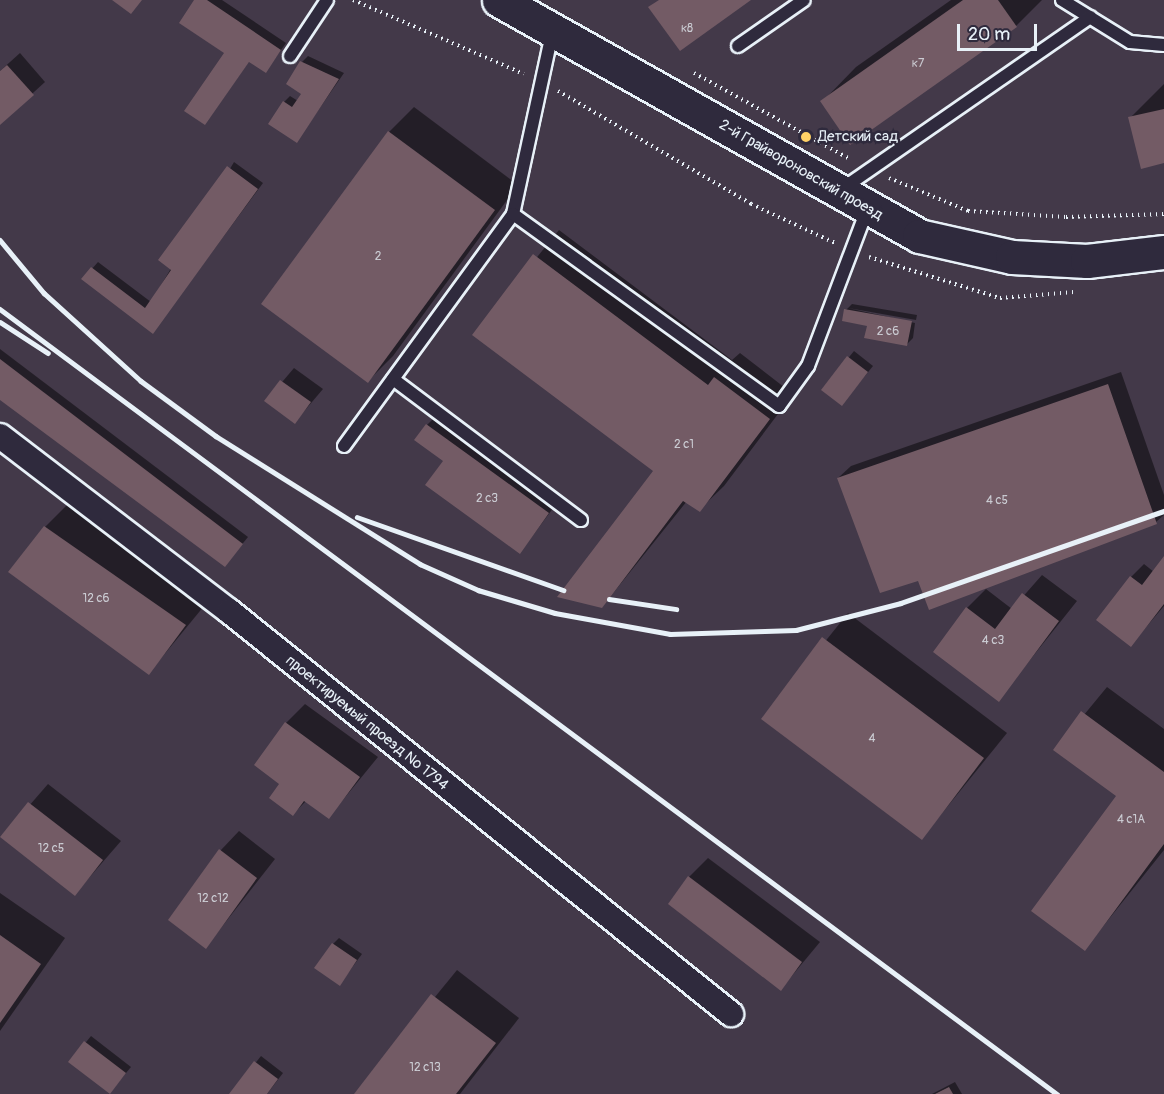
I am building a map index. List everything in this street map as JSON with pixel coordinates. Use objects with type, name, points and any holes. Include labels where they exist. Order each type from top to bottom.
[{"type":"main road","name":"2-й Грайвороновский проезд","points":[[499,0],[553,28],[836,194],[919,236],[1012,257],[1087,261],[1164,252]]},
{"type":"street","name":"проектируемый проезд № 1794","points":[[0,436],[229,612],[731,1014]]},
{"type":"lane","points":[[290,56],[327,0]]},
{"type":"lane","points":[[738,46],[804,0]]},
{"type":"lane","points":[[1062,0],[1130,42],[1164,45]]},
{"type":"lane","points":[[836,194],[1090,17]]},
{"type":"lane","points":[[344,446],[513,214],[553,28]]},
{"type":"lane","points":[[513,214],[779,406],[808,366],[849,250],[867,210]]},
{"type":"lane","points":[[393,379],[581,520]]},
{"type":"path","points":[[352,0],[540,82],[751,204],[849,250]]},
{"type":"path","points":[[683,67],[869,170],[968,211],[1066,217],[1164,214]]},
{"type":"building","points":[[112,0],[142,0],[131,14]]},
{"type":"building","points":[[194,0],[207,0],[281,50],[266,73],[249,62],[205,125],[184,111],[224,53],[179,23]]},
{"type":"building","points":[[659,0],[751,0],[680,51],[648,7]]},
{"type":"building","points":[[963,0],[998,0],[1017,27],[850,145],[820,101]]},
{"type":"building","points":[[300,61],[339,79],[297,143],[268,124],[283,101],[292,107],[301,94],[286,84]]},
{"type":"building","points":[[7,65],[34,95],[0,125],[0,71]]},
{"type":"building","points":[[1164,109],[1164,163],[1141,169],[1128,117]]},
{"type":"building","points":[[388,131],[495,210],[368,383],[261,304]]},
{"type":"building","points":[[227,166],[258,189],[153,334],[81,279],[91,267],[145,308],[171,270],[158,260]]},
{"type":"building","points":[[533,254],[708,385],[714,377],[770,419],[700,512],[683,501],[602,608],[557,597],[653,471],[472,335]]},
{"type":"building","points":[[844,309],[912,321],[907,346],[864,338],[867,326],[842,321]]},
{"type":"building","points":[[847,356],[868,372],[842,406],[821,390]]},
{"type":"building","points":[[0,359],[243,544],[225,567],[0,400]]},
{"type":"building","points":[[280,380],[311,402],[295,424],[264,401]]},
{"type":"building","points":[[1108,384],[1157,524],[929,610],[918,581],[880,593],[837,478]]},
{"type":"building","points":[[426,424],[549,513],[520,554],[425,485],[443,461],[414,440]]},
{"type":"building","points":[[44,526],[186,625],[149,675],[8,572]]},
{"type":"building","points":[[1164,556],[1164,604],[1131,647],[1096,620],[1130,576],[1142,585]]},
{"type":"building","points":[[1022,593],[1059,621],[999,702],[933,652],[966,607],[995,629]]},
{"type":"building","points":[[822,637],[984,758],[922,840],[761,719]]},
{"type":"building","points":[[1081,711],[1164,772],[1164,844],[1085,951],[1031,911],[1116,796],[1053,750]]},
{"type":"building","points":[[285,722],[360,777],[329,819],[304,801],[293,816],[269,798],[279,784],[254,765]]},
{"type":"building","points":[[28,802],[103,860],[75,896],[0,837]]},
{"type":"building","points":[[219,849],[257,878],[206,949],[168,920]]},
{"type":"building","points":[[688,876],[802,962],[781,991],[668,904]]},
{"type":"building","points":[[0,935],[41,964],[0,1023]]},
{"type":"building","points":[[332,943],[357,960],[340,986],[314,968]]},
{"type":"building","points":[[431,994],[496,1043],[456,1094],[354,1094]]},
{"type":"building","points":[[84,1041],[126,1073],[110,1094],[68,1062]]},
{"type":"building","points":[[254,1061],[278,1079],[267,1094],[229,1094]]},
{"type":"building","points":[[949,1087],[953,1094],[935,1094]]},
{"type":"railway","points":[[0,240],[44,293],[141,381],[216,436],[420,564],[478,590],[555,613],[670,634],[796,630],[901,603],[1164,511]]},
{"type":"railway","points":[[0,309],[1057,1094]]},
{"type":"railway","points":[[0,322],[48,353]]},
{"type":"railway","points":[[357,517],[563,590]]},
{"type":"railway","points":[[609,599],[676,609]]},
{"type":"place","name":"Детский сад","points":[[806,137]]}]
